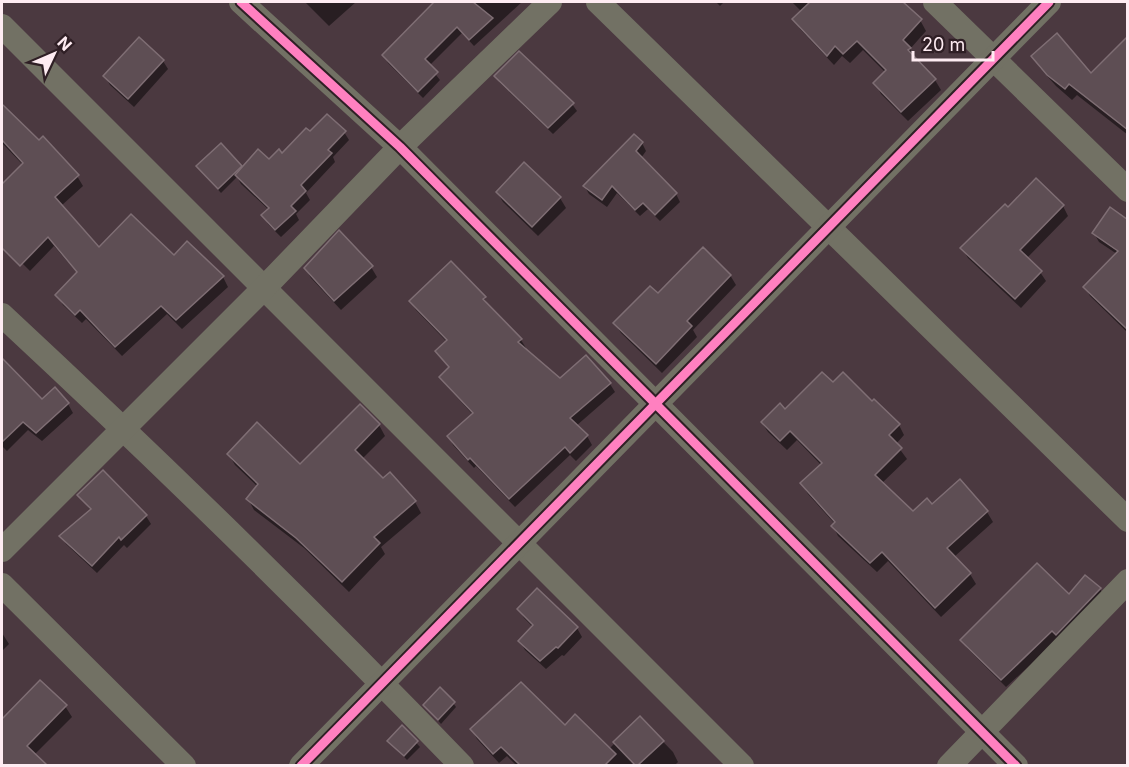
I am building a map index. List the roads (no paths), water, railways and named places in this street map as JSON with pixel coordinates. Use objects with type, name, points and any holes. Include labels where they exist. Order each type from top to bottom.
[{"type":"street","points":[[241,2],[400,147],[1016,765]]},
{"type":"street","points":[[2,550],[264,288],[400,147],[550,2]]},
{"type":"street","points":[[598,2],[1128,520]]},
{"type":"street","points":[[935,2],[1128,190]]},
{"type":"street","points":[[301,765],[1049,2]]},
{"type":"street","points":[[2,26],[742,765]]},
{"type":"street","points":[[2,315],[124,429],[462,765]]},
{"type":"street","points":[[949,765],[1128,581]]},
{"type":"street","points":[[2,585],[184,765]]}]
